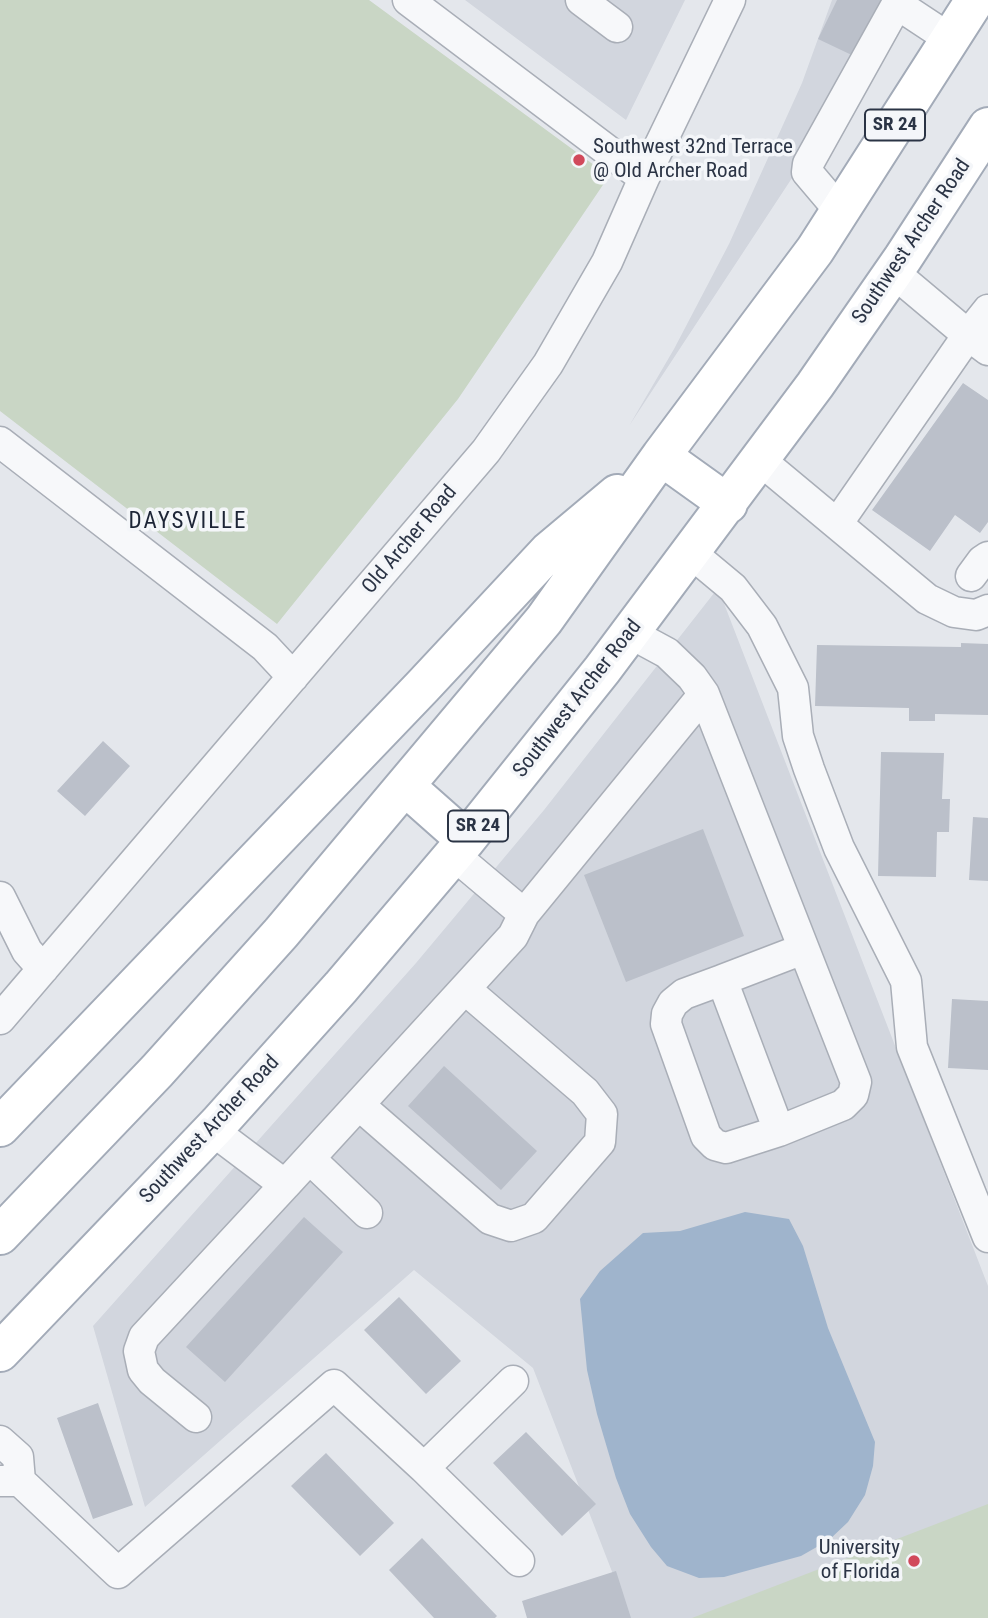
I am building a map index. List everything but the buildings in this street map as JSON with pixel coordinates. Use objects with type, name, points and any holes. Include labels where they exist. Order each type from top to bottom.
[{"type":"main road","name":"SR 24","points":[[0,1235],[157,1071],[281,933],[544,620],[661,456],[815,250],[975,0]]},
{"type":"main road","name":"Southwest Archer Road","points":[[0,1352],[212,1130],[341,987],[460,848],[630,633],[816,385],[988,127]]},
{"type":"main road","points":[[0,1127],[549,551],[661,456],[728,504]]},
{"type":"main road","points":[[405,786],[460,848]]},
{"type":"street","points":[[408,0],[644,178]]},
{"type":"street","points":[[581,0],[617,27]]},
{"type":"street","name":"Old Archer Road","points":[[0,1019],[486,451],[548,365],[607,262],[644,178],[730,0]]},
{"type":"street","points":[[840,211],[807,172],[808,164],[897,4],[950,39]]},
{"type":"street","points":[[893,272],[978,343]]},
{"type":"street","points":[[836,523],[978,343],[988,310]]},
{"type":"street","points":[[0,442],[265,647],[293,677]]},
{"type":"street","points":[[760,460],[927,598],[954,612],[976,615],[988,610]]},
{"type":"street","points":[[691,553],[733,588],[762,626],[793,688],[797,736],[839,848],[906,981],[912,1046],[988,1237]]},
{"type":"street","points":[[630,633],[667,653],[692,677],[704,694],[856,1082],[853,1095],[843,1105],[779,1131],[726,1148],[715,1145],[706,1136],[666,1024],[667,1014],[673,1003],[684,995],[803,949]]},
{"type":"street","points":[[197,1417],[152,1381],[143,1370],[139,1351],[144,1337],[513,936],[524,914],[704,694]]},
{"type":"street","points":[[460,848],[524,914]]},
{"type":"street","points":[[0,897],[27,951],[43,968]]},
{"type":"street","points":[[722,980],[779,1131]]},
{"type":"street","points":[[359,1105],[490,1219],[511,1226],[534,1218],[600,1142],[601,1114],[585,1092],[465,989]]},
{"type":"street","points":[[212,1130],[285,1185]]},
{"type":"street","points":[[310,1159],[367,1213]]},
{"type":"street","points":[[424,1468],[513,1381]]},
{"type":"street","points":[[0,1441],[18,1457],[10,1481],[118,1573],[334,1385],[519,1561]]},
{"type":"shaded area","points":[[465,0],[685,0],[626,120]]},
{"type":"shaded area","points":[[832,0],[909,0],[629,426],[674,349],[729,244],[802,83]]},
{"type":"shaded area","points":[[718,588],[988,1286],[988,1618],[630,1618],[533,1368],[414,1270],[145,1507],[93,1326],[416,963],[544,810]]},
{"type":"green space","points":[[0,0],[369,0],[609,176],[458,399],[277,624],[0,411]]},
{"type":"green space","name":"University of Florida","points":[[988,1504],[988,1618],[692,1618]]},
{"type":"water","points":[[745,1212],[789,1219],[803,1246],[828,1328],[875,1442],[873,1466],[865,1495],[848,1522],[829,1540],[801,1556],[724,1577],[699,1578],[667,1566],[630,1514],[597,1414],[587,1370],[580,1299],[600,1271],[643,1233],[680,1231]]},
{"type":"place","name":"Southwest 32nd Terrace @ Old Archer Road","points":[[579,160]]},
{"type":"place","name":"University of Florida","points":[[914,1561]]},
{"type":"district","name":"DAYSVILLE","points":[[188,522]]}]
